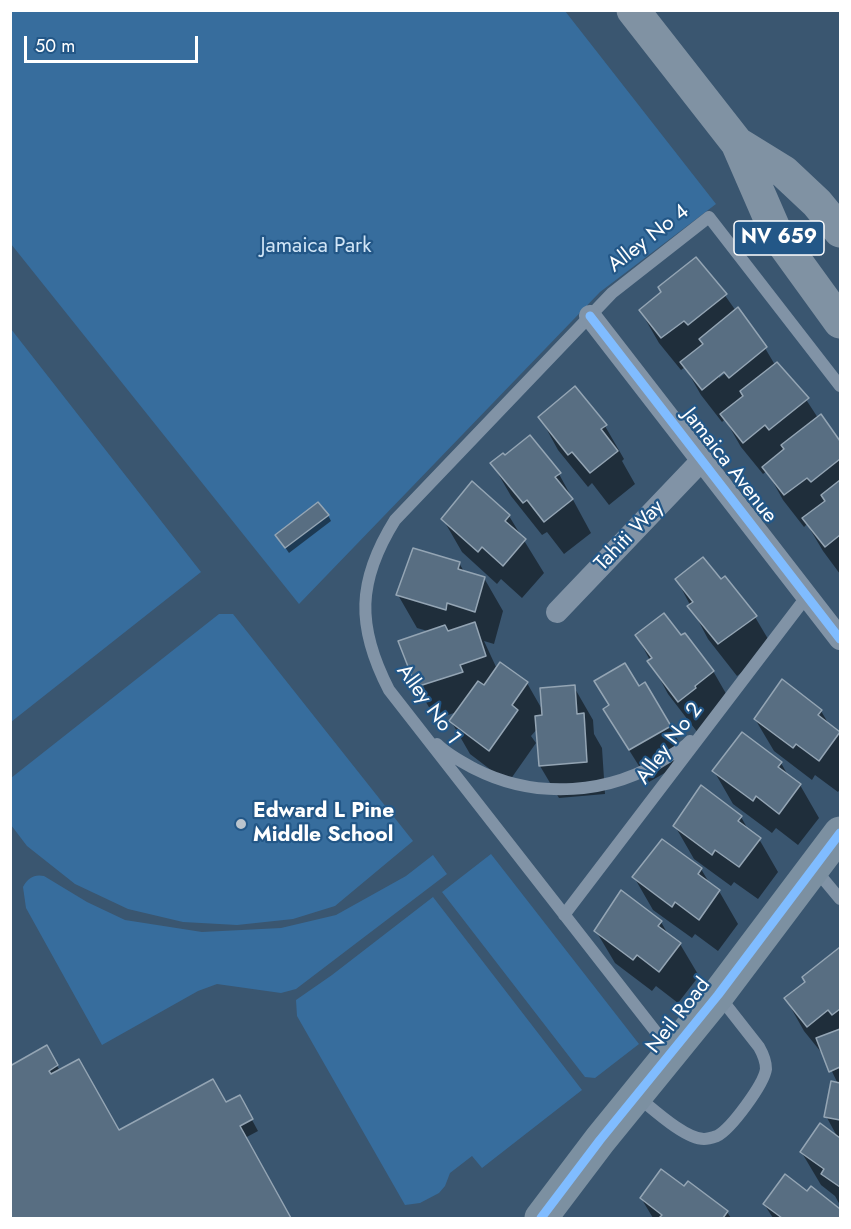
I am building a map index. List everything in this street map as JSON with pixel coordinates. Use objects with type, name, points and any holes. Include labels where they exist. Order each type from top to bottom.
[{"type":"main road","name":"NV 659","points":[[633,10],[736,143],[777,235],[840,322]]},
{"type":"main road","name":"NV 659","points":[[736,143],[784,172],[817,203],[840,231]]},
{"type":"street","name":"Jamaica Avenue","points":[[590,316],[840,639]]},
{"type":"street","name":"Tahiti Way","points":[[557,612],[702,460]]},
{"type":"street","name":"Neil Road","points":[[542,1218],[600,1140],[718,995],[840,833]]},
{"type":"lane","name":"Alley No 4","points":[[590,316],[612,293],[710,217],[840,386]]},
{"type":"lane","name":"Alley No 1","points":[[590,316],[395,520],[380,546],[369,576],[364,605],[367,635],[376,665],[389,690],[672,1054]]},
{"type":"lane","name":"Alley No 2","points":[[564,915],[807,596]]},
{"type":"lane","points":[[408,716],[441,748],[479,771],[520,785],[555,789],[586,788],[619,781],[652,768],[687,745],[717,714]]},
{"type":"lane","points":[[814,868],[840,899]]},
{"type":"lane","points":[[637,1096],[690,1136],[704,1139],[717,1136],[729,1126],[763,1080],[766,1068],[764,1056],[759,1047],[718,995]]},
{"type":"green space","name":"Jamaica Park","points":[[10,11],[565,11],[716,204],[600,292],[299,604],[11,244]]},
{"type":"green space","points":[[10,329],[201,572],[11,722]]},
{"type":"green space","points":[[219,614],[233,614],[413,841],[335,906],[293,919],[237,925],[183,922],[128,909],[75,884],[27,846],[11,825],[11,778]]},
{"type":"green space","points":[[491,854],[639,1044],[595,1078],[585,1077],[442,892]]},
{"type":"green space","points":[[433,855],[447,874],[296,989],[281,993],[217,984],[198,991],[102,1045],[26,908],[23,887],[32,877],[44,876],[87,902],[125,920],[202,932],[281,928],[336,915],[406,876]]},
{"type":"green space","points":[[433,897],[582,1090],[482,1168],[472,1156],[450,1173],[445,1186],[439,1193],[420,1203],[405,1205],[297,1016],[296,1000]]},
{"type":"building","points":[[696,257],[727,294],[688,325],[684,321],[661,338],[639,310],[661,292],[658,287]]},
{"type":"building","points":[[738,307],[767,347],[729,378],[724,372],[702,390],[680,362],[703,344],[699,339]]},
{"type":"building","points":[[777,362],[809,398],[769,430],[765,425],[743,443],[720,414],[743,396],[740,391]]},
{"type":"building","points":[[575,386],[607,425],[601,429],[618,451],[590,473],[572,452],[568,455],[538,417]]},
{"type":"building","points":[[821,414],[840,441],[840,459],[811,482],[807,478],[784,495],[762,467],[784,449],[781,445]]},
{"type":"building","points":[[530,435],[561,473],[555,477],[573,499],[544,522],[527,500],[523,503],[490,463],[503,453],[505,455]]},
{"type":"building","points":[[840,480],[840,535],[825,547],[802,518],[825,501],[821,495]]},
{"type":"building","points":[[472,481],[510,515],[505,521],[526,539],[503,566],[482,547],[478,552],[441,519]]},
{"type":"building","points":[[318,502],[329,515],[285,548],[275,535]]},
{"type":"building","points":[[413,548],[460,562],[458,569],[485,577],[475,612],[447,603],[446,610],[396,595]]},
{"type":"building","points":[[703,557],[721,579],[725,576],[757,616],[718,644],[687,606],[693,602],[675,579]]},
{"type":"building","points":[[664,613],[681,635],[685,633],[714,671],[678,702],[647,661],[652,658],[635,635]]},
{"type":"building","points":[[475,622],[486,656],[460,665],[463,672],[416,687],[398,641],[445,625],[448,631]]},
{"type":"building","points":[[500,662],[528,682],[512,705],[518,710],[489,751],[449,721],[478,681],[484,685]]},
{"type":"building","points":[[625,663],[639,686],[645,682],[671,726],[629,750],[603,709],[609,705],[594,681]]},
{"type":"building","points":[[782,679],[822,710],[818,715],[840,732],[819,761],[796,744],[793,748],[754,719]]},
{"type":"building","points":[[575,685],[577,714],[584,713],[587,762],[539,766],[535,716],[542,715],[540,688]]},
{"type":"building","points":[[742,732],[782,762],[778,767],[801,784],[779,814],[756,796],[753,801],[712,771]]},
{"type":"building","points":[[701,785],[742,816],[738,821],[761,838],[739,867],[715,850],[712,855],[673,826]]},
{"type":"building","points":[[662,839],[702,868],[698,874],[720,890],[699,920],[675,902],[672,907],[632,877]]},
{"type":"building","points":[[621,890],[662,921],[658,926],[681,943],[659,972],[637,955],[633,960],[594,931]]},
{"type":"building","points":[[840,947],[840,1009],[832,1015],[828,1010],[807,1027],[784,998],[805,982],[802,977]]},
{"type":"building","points":[[840,1029],[840,1067],[829,1072],[816,1038]]},
{"type":"building","points":[[47,1045],[58,1065],[49,1071],[51,1074],[79,1059],[119,1130],[213,1079],[226,1102],[240,1095],[253,1119],[240,1126],[291,1218],[10,1218],[10,1066]]},
{"type":"building","points":[[831,1081],[840,1083],[840,1120],[824,1117]]},
{"type":"building","points":[[820,1123],[840,1138],[840,1187],[821,1174],[824,1169],[800,1152]]},
{"type":"building","points":[[661,1169],[684,1186],[688,1181],[728,1211],[723,1218],[659,1218],[662,1215],[640,1198]]},
{"type":"building","points":[[785,1174],[807,1191],[811,1186],[840,1209],[840,1218],[782,1218],[763,1204]]},
{"type":"cycle path","points":[[590,316],[840,639]]},
{"type":"cycle path","points":[[541,1218],[600,1140],[718,995],[840,833]]},
{"type":"place","name":"Edward L Pine Middle School","points":[[241,824]]}]
